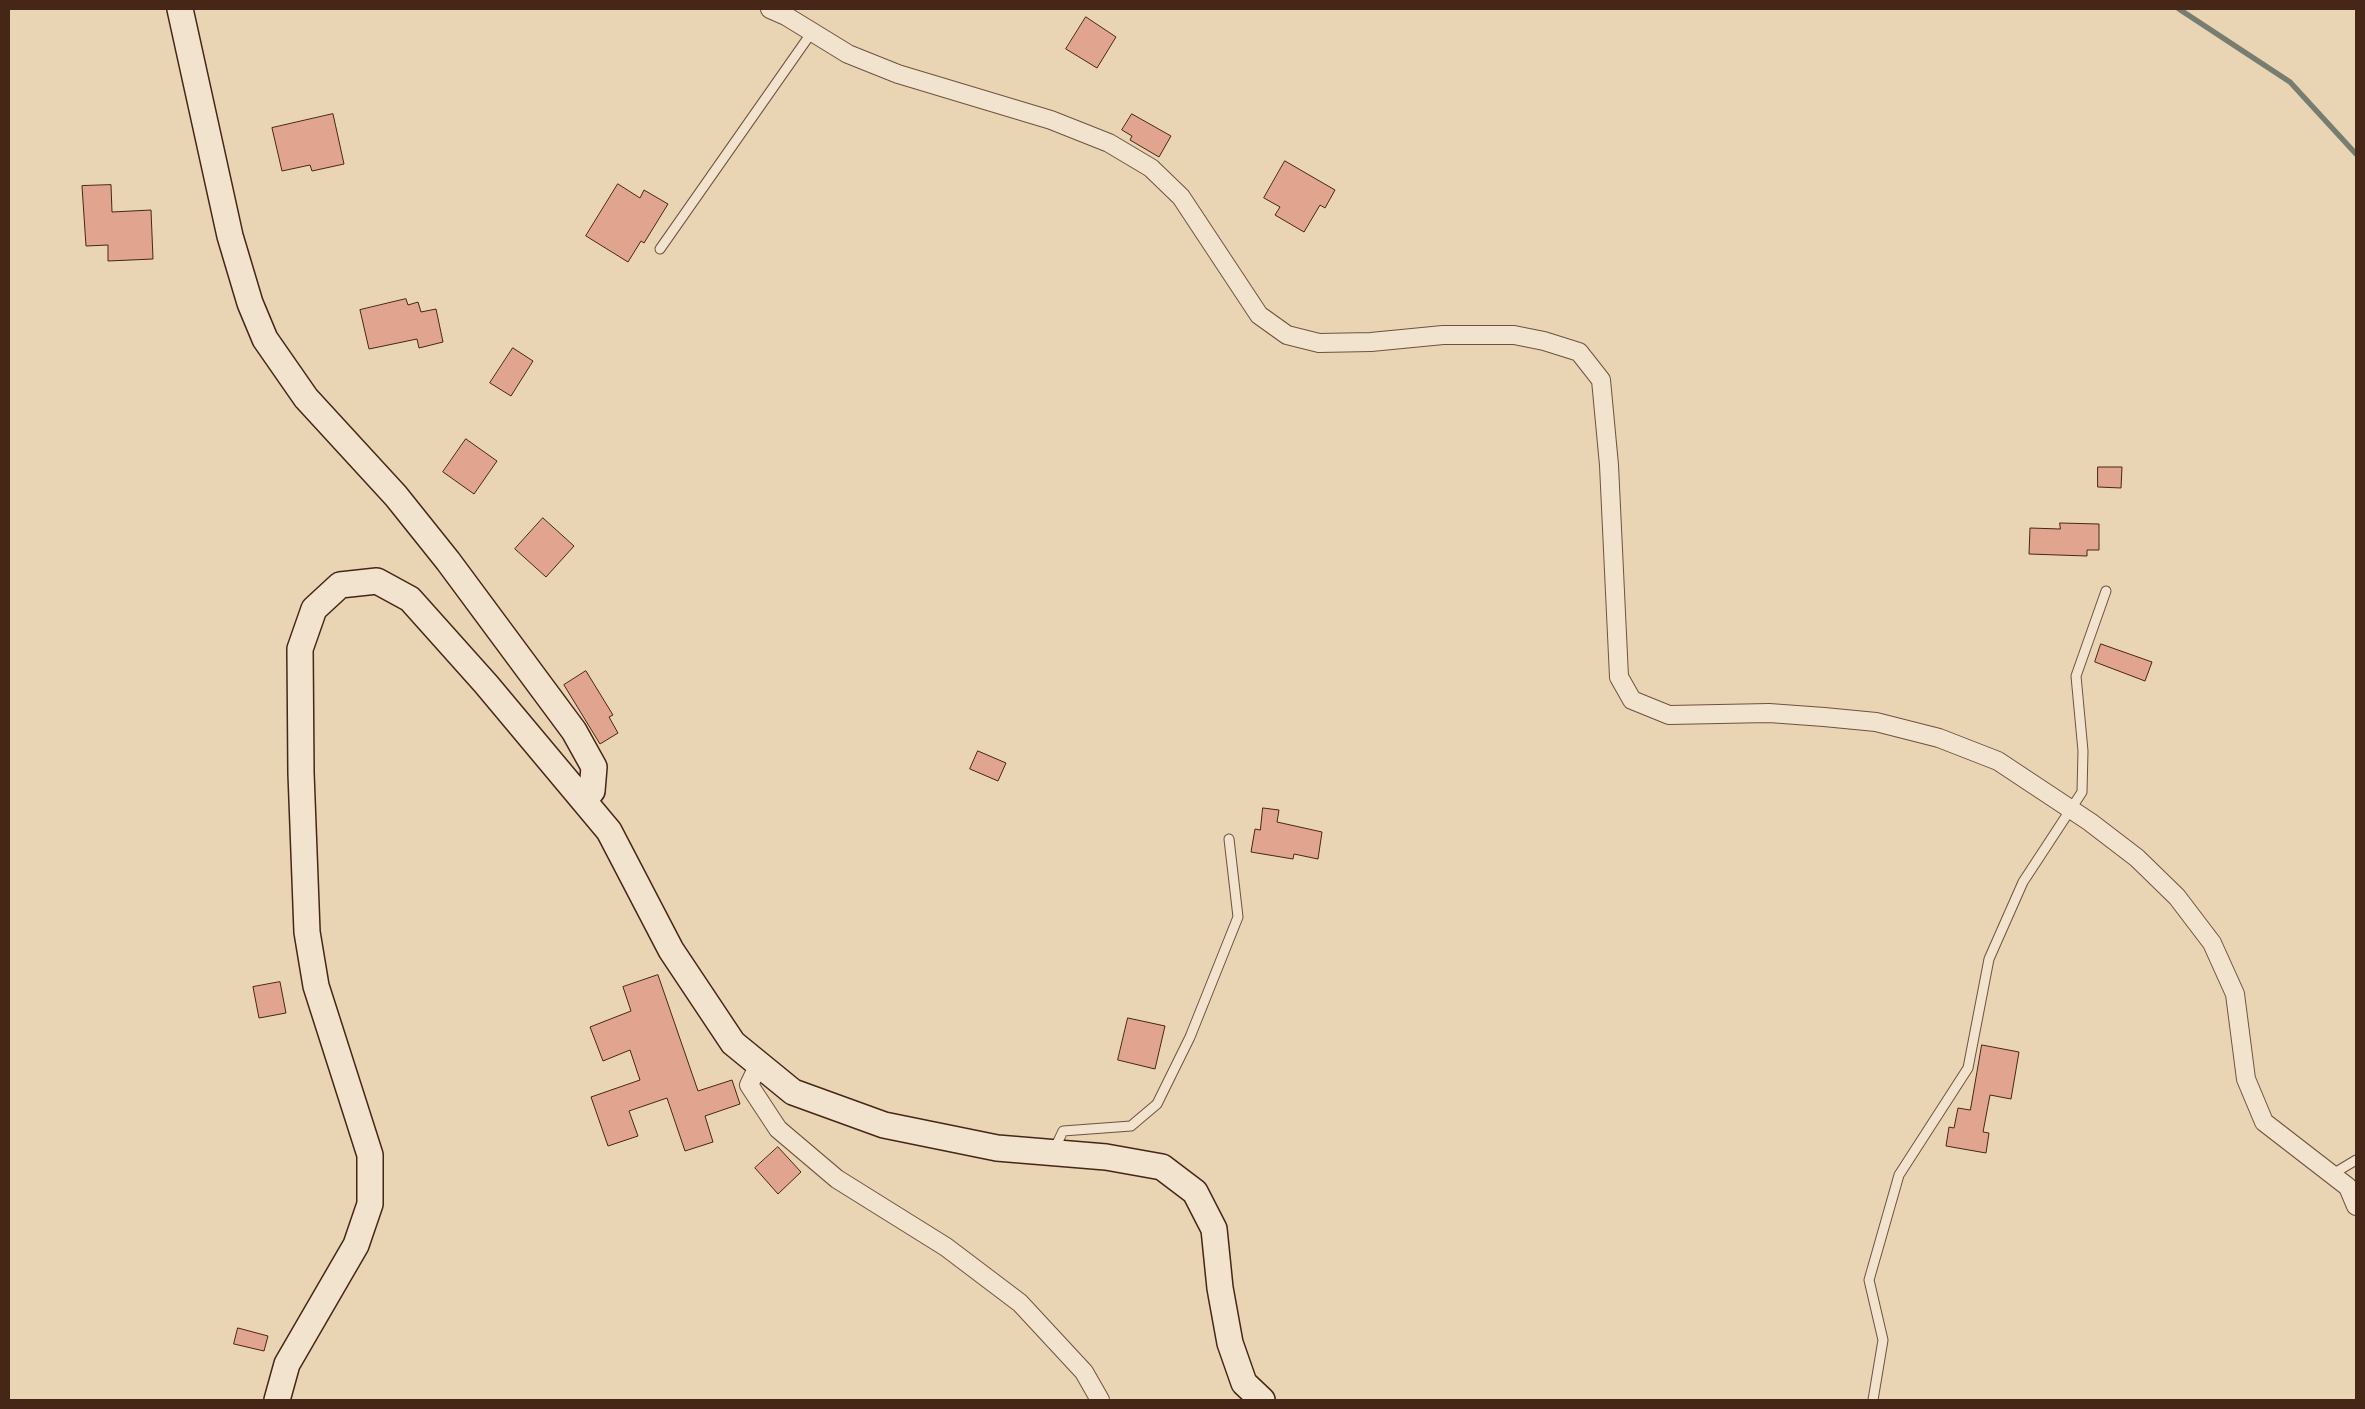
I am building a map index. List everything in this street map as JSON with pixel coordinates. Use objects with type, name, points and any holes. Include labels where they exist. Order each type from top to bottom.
[{"type":"main road","points":[[180,9],[230,236],[250,303],[265,339],[306,398],[396,496],[448,561],[574,731],[594,767],[592,791],[583,800]]},
{"type":"main road","points":[[277,1400],[287,1364],[356,1245],[370,1204],[370,1155],[316,986],[307,932],[301,773],[300,649],[314,609],[340,585],[377,581],[410,598],[486,684],[609,831],[671,950],[732,1043],[792,1092],[884,1125],[997,1148],[1106,1157],[1162,1166],[1196,1192],[1214,1229],[1220,1288],[1230,1342],[1244,1383],[1262,1400]]},
{"type":"street","points":[[770,9],[786,16],[848,54],[898,74],[1051,120],[1109,142],[1151,168],[1181,197],[1259,315],[1287,335],[1319,344],[1370,342],[1443,335],[1514,335],[1544,341],[1579,352],[1601,380],[1610,475],[1619,677],[1632,700],[1668,715],[1769,713],[1876,722],[1939,738],[1998,761],[2070,809],[2136,858],[2178,897],[2212,943],[2235,994],[2246,1079],[2264,1122],[2348,1187],[2356,1206]]},
{"type":"street","points":[[759,1064],[749,1085],[778,1129],[837,1179],[946,1247],[1020,1303],[1084,1372],[1100,1400]]},
{"type":"lane","points":[[660,249],[812,32]]},
{"type":"lane","points":[[1873,1400],[1883,1340],[1869,1280],[1899,1175],[1968,1068],[1989,959],[2023,882],[2082,792],[2083,751],[2076,676],[2106,591]]},
{"type":"lane","points":[[1053,1153],[1063,1131],[1131,1126],[1157,1104],[1190,1037],[1238,917],[1229,839]]},
{"type":"lane","points":[[2331,1175],[2356,1160]]},
{"type":"building","points":[[1086,17],[1116,37],[1097,68],[1066,49]]},
{"type":"building","points":[[333,114],[344,164],[312,171],[310,165],[282,171],[272,128]]},
{"type":"building","points":[[1132,114],[1171,136],[1159,157],[1130,140],[1132,136],[1122,130]]},
{"type":"building","points":[[1285,161],[1335,190],[1325,208],[1320,205],[1304,232],[1275,215],[1280,207],[1264,198]]},
{"type":"building","points":[[618,184],[640,198],[644,190],[668,204],[644,243],[641,241],[628,262],[586,236]]},
{"type":"building","points":[[111,185],[112,212],[151,210],[153,259],[108,261],[108,245],[86,246],[82,186]]},
{"type":"building","points":[[406,299],[408,305],[418,302],[421,312],[436,309],[443,342],[419,348],[417,339],[369,349],[360,310]]},
{"type":"building","points":[[513,348],[533,361],[511,396],[490,383]]},
{"type":"building","points":[[466,439],[497,461],[474,494],[443,472]]},
{"type":"building","points":[[2098,467],[2122,467],[2121,488],[2098,487]]},
{"type":"building","points":[[543,518],[574,546],[546,577],[515,549]]},
{"type":"building","points":[[2060,523],[2099,524],[2099,550],[2087,550],[2087,556],[2029,554],[2030,528],[2060,529]]},
{"type":"building","points":[[2101,644],[2152,662],[2145,681],[2095,662]]},
{"type":"building","points":[[586,671],[613,715],[609,717],[618,733],[600,744],[564,685]]},
{"type":"building","points":[[978,751],[1006,763],[998,781],[970,769]]},
{"type":"building","points":[[1263,808],[1279,810],[1277,822],[1322,832],[1318,859],[1294,854],[1293,859],[1251,852],[1255,829],[1260,830]]},
{"type":"building","points":[[658,975],[698,1091],[732,1080],[740,1104],[705,1116],[713,1142],[685,1151],[667,1098],[629,1111],[638,1136],[608,1146],[591,1097],[640,1080],[630,1050],[603,1061],[590,1027],[631,1011],[623,987]]},
{"type":"building","points":[[280,982],[286,1013],[259,1018],[253,987]]},
{"type":"building","points":[[1128,1018],[1165,1026],[1155,1069],[1118,1060]]},
{"type":"building","points":[[1982,1045],[2019,1052],[2011,1099],[1990,1095],[1983,1132],[1989,1133],[1986,1153],[1946,1146],[1949,1127],[1954,1128],[1958,1108],[1970,1110]]},
{"type":"building","points":[[778,1147],[801,1172],[778,1194],[755,1168]]},
{"type":"building","points":[[238,1328],[268,1336],[264,1351],[234,1344]]},
{"type":"waterway","points":[[2179,9],[2290,82],[2356,154]]}]
